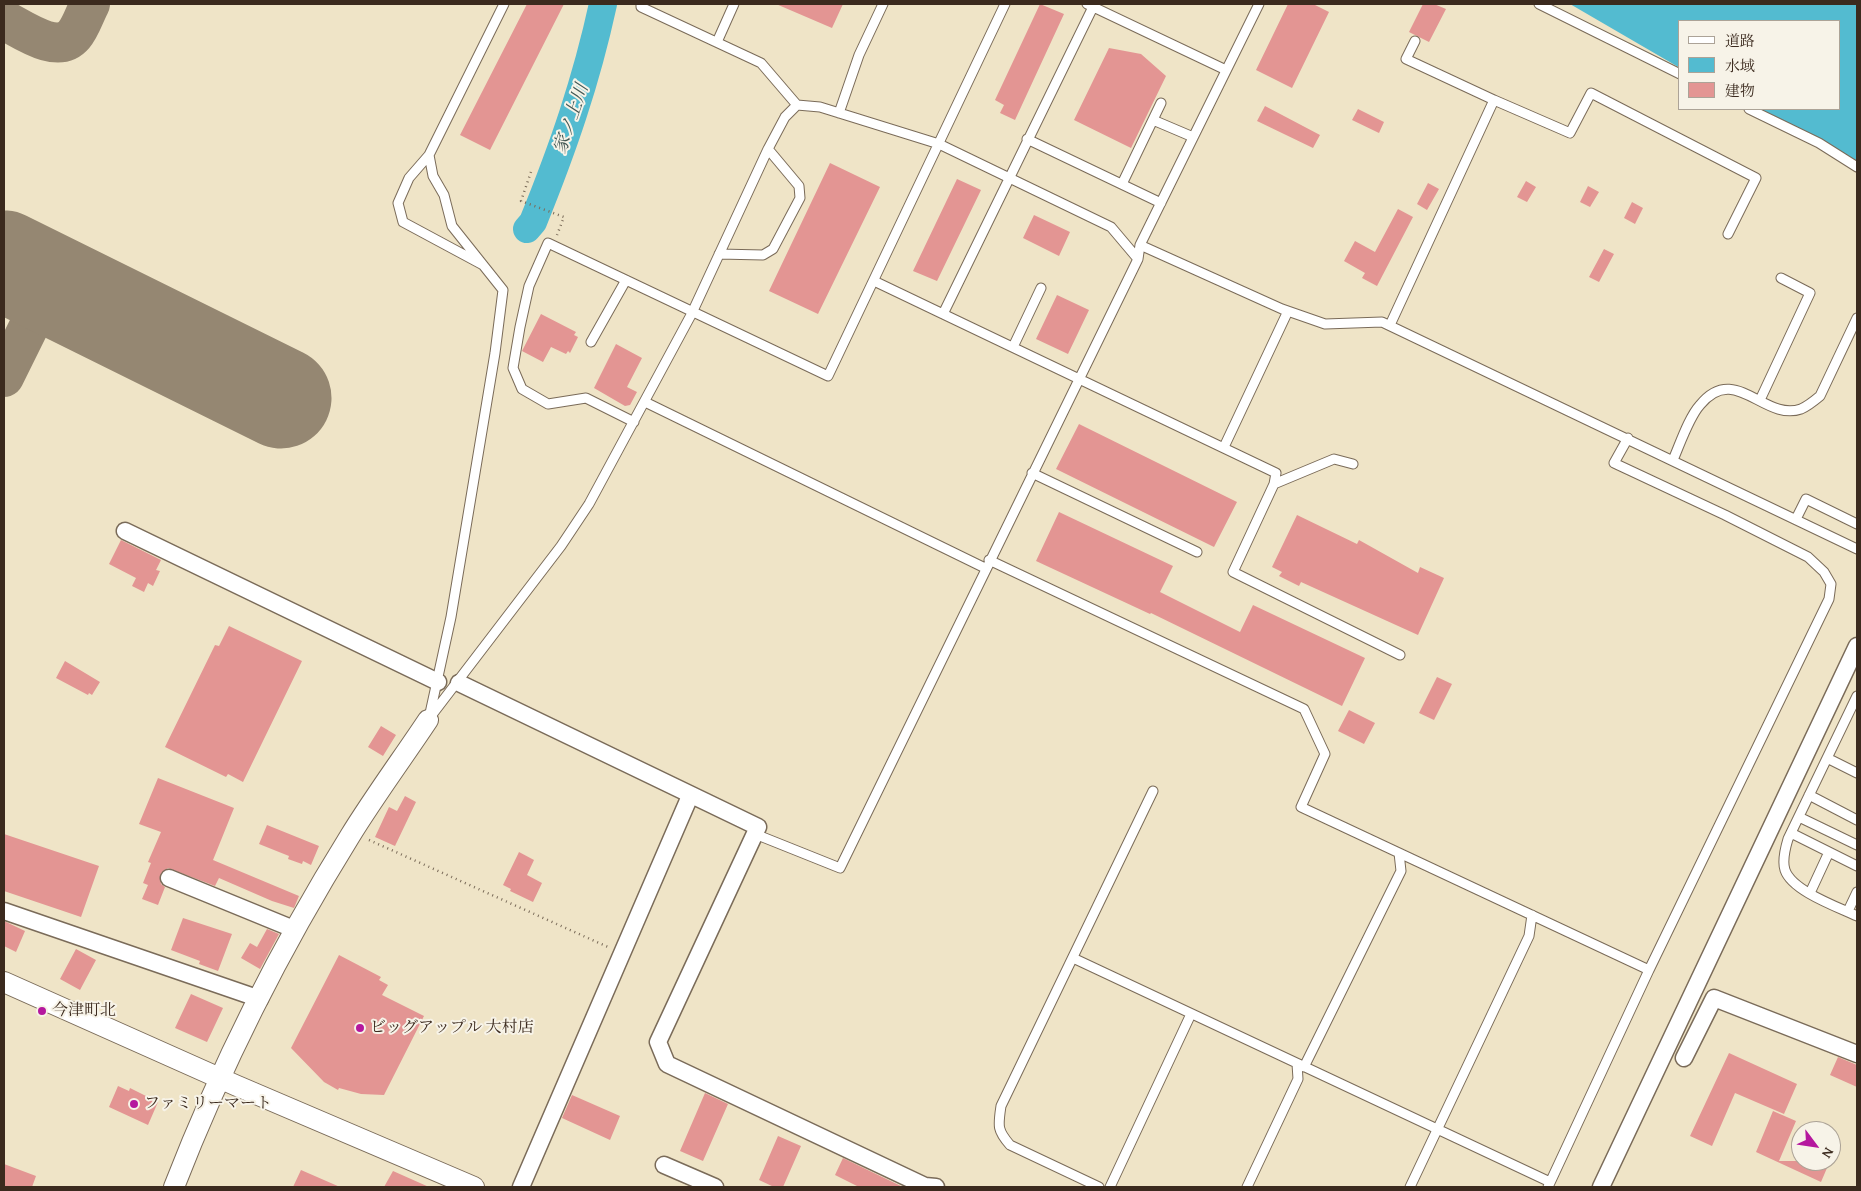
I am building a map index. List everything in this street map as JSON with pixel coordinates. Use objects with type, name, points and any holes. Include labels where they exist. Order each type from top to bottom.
[{"type":"street","points":[[125,531],[438,682]]},
{"type":"street","points":[[1601,1187],[1857,646]]},
{"type":"street","points":[[459,683],[690,796],[758,827],[658,1042],[667,1064],[925,1186],[936,1187]]},
{"type":"street","points":[[174,1187],[221,1077],[296,930],[350,835],[428,720]]},
{"type":"street","points":[[521,1187],[690,796]]},
{"type":"street","points":[[168,878],[296,930]]},
{"type":"street","points":[[4,911],[260,998]]},
{"type":"street","points":[[4,982],[474,1187]]},
{"type":"street","points":[[1684,1058],[1714,998],[1857,1054]]},
{"type":"street","points":[[664,1164],[715,1187]]},
{"type":"lane","points":[[483,265],[403,222],[398,203],[409,178],[429,155],[504,4]]},
{"type":"lane","points":[[641,4],[642,7],[761,63],[797,105],[820,107],[939,144],[1111,227],[1138,259]]},
{"type":"lane","points":[[717,42],[734,4]]},
{"type":"lane","points":[[839,113],[859,56],[883,4]]},
{"type":"lane","points":[[634,422],[586,398],[548,404],[522,389],[514,368],[520,326],[529,286],[548,243],[828,376],[1005,4]]},
{"type":"lane","points":[[755,834],[840,868],[987,564],[1138,259],[1140,246],[1259,4]]},
{"type":"lane","points":[[1539,4],[1678,73]]},
{"type":"lane","points":[[943,314],[1090,5],[1226,70]]},
{"type":"lane","points":[[1415,40],[1406,59],[1570,133],[1591,93],[1756,178],[1728,234]]},
{"type":"lane","points":[[1390,325],[1494,100]]},
{"type":"lane","points":[[1122,184],[1161,103]]},
{"type":"lane","points":[[428,720],[459,683],[561,546],[589,504],[692,312],[768,149],[785,117],[797,105]]},
{"type":"lane","points":[[1752,110],[1819,143],[1857,167]]},
{"type":"lane","points":[[1153,120],[1193,137]]},
{"type":"lane","points":[[1027,139],[1161,203]]},
{"type":"lane","points":[[718,254],[762,255],[773,249],[800,198],[799,186],[768,149]]},
{"type":"lane","points":[[428,720],[438,682],[495,353],[504,290],[452,226],[444,195],[432,176],[429,155]]},
{"type":"lane","points":[[1140,246],[1288,311],[1325,324],[1382,322],[1390,325],[1857,548]]},
{"type":"lane","points":[[1760,400],[1810,293],[1781,278]]},
{"type":"lane","points":[[591,342],[626,280]]},
{"type":"lane","points":[[874,281],[1276,473],[1274,484],[1233,572],[1400,655]]},
{"type":"lane","points":[[1013,347],[1041,288]]},
{"type":"lane","points":[[1224,447],[1288,311]]},
{"type":"lane","points":[[1672,460],[1698,406],[1712,393],[1723,388],[1734,389],[1791,411],[1802,409],[1811,403],[1820,396],[1857,318]]},
{"type":"lane","points":[[645,402],[987,564],[1304,709],[1324,754],[1301,807],[1649,970]]},
{"type":"lane","points":[[1072,958],[1438,1130],[1549,1185],[1649,970],[1829,599],[1831,584],[1824,572],[1808,557],[1725,515],[1614,463],[1628,438]]},
{"type":"lane","points":[[1274,484],[1334,459],[1353,464]]},
{"type":"lane","points":[[1032,473],[1196,552]]},
{"type":"lane","points":[[1796,519],[1806,499],[1857,524]]},
{"type":"lane","points":[[1857,696],[1853,717],[1827,758],[1791,833],[1784,853],[1785,870],[1794,883],[1857,916]]},
{"type":"lane","points":[[1827,758],[1857,773]]},
{"type":"lane","points":[[1099,1187],[1010,1145],[1000,1133],[999,1122],[1002,1106],[1153,791]]},
{"type":"lane","points":[[1809,795],[1857,820]]},
{"type":"lane","points":[[1799,817],[1857,845]]},
{"type":"lane","points":[[1791,833],[1857,866]]},
{"type":"lane","points":[[1810,893],[1829,852]]},
{"type":"lane","points":[[1247,1187],[1298,1078],[1301,1065],[1401,871],[1399,853]]},
{"type":"lane","points":[[1848,911],[1857,892]]},
{"type":"lane","points":[[1410,1187],[1529,936],[1532,915]]},
{"type":"lane","points":[[1110,1187],[1192,1014]]},
{"type":"path","points":[[532,172],[521,200],[564,217],[553,245]]},
{"type":"path","points":[[350,835],[371,841],[622,952]]},
{"type":"water","points":[[1570,4],[1857,4],[1857,170],[1752,110],[1841,110],[1841,20],[1678,20],[1678,67]]},
{"type":"building","points":[[527,4],[564,4],[490,150],[460,135]]},
{"type":"building","points":[[776,4],[843,4],[832,28]]},
{"type":"building","points":[[1040,4],[1064,14],[1015,120],[1000,113],[1004,105],[995,100]]},
{"type":"building","points":[[1288,4],[1313,4],[1329,12],[1292,88],[1256,70]]},
{"type":"building","points":[[1423,4],[1434,4],[1446,9],[1429,42],[1409,32]]},
{"type":"building","points":[[1109,48],[1141,54],[1166,76],[1131,148],[1074,120]]},
{"type":"building","points":[[1265,106],[1320,135],[1313,148],[1257,121]]},
{"type":"building","points":[[1358,109],[1384,122],[1379,133],[1352,120]]},
{"type":"building","points":[[830,163],[880,187],[818,314],[769,291]]},
{"type":"building","points":[[957,179],[981,190],[937,281],[913,271]]},
{"type":"building","points":[[1526,181],[1536,187],[1527,202],[1517,197]]},
{"type":"building","points":[[1428,183],[1439,189],[1427,210],[1417,204]]},
{"type":"building","points":[[1588,186],[1599,192],[1590,207],[1580,202]]},
{"type":"building","points":[[1632,202],[1643,208],[1635,224],[1624,218]]},
{"type":"building","points":[[1398,209],[1413,217],[1377,286],[1362,278],[1365,273],[1344,261],[1355,241],[1375,252]]},
{"type":"building","points":[[1034,215],[1070,232],[1059,256],[1023,238]]},
{"type":"building","points":[[1604,249],[1614,254],[1599,282],[1589,277]]},
{"type":"building","points":[[1057,295],[1089,310],[1068,354],[1036,339]]},
{"type":"building","points":[[541,314],[576,332],[574,335],[578,337],[570,353],[568,351],[566,354],[551,347],[543,362],[522,351]]},
{"type":"building","points":[[616,344],[642,358],[627,387],[637,392],[630,405],[625,406],[594,388]]},
{"type":"building","points":[[1079,424],[1237,502],[1214,547],[1056,469]]},
{"type":"building","points":[[1059,512],[1173,566],[1160,592],[1240,632],[1253,605],[1365,658],[1342,706],[1151,613],[1036,561]]},
{"type":"building","points":[[1297,515],[1357,544],[1359,540],[1418,573],[1420,567],[1444,578],[1418,635],[1301,582],[1299,586],[1279,576],[1282,572],[1272,567]]},
{"type":"building","points":[[121,540],[161,560],[156,570],[160,571],[153,586],[148,583],[144,592],[132,586],[136,578],[109,564]]},
{"type":"building","points":[[229,626],[302,661],[243,782],[228,774],[226,777],[165,747],[215,645],[219,646]]},
{"type":"building","points":[[65,661],[100,682],[92,695],[89,693],[88,695],[56,678]]},
{"type":"building","points":[[1437,677],[1452,684],[1434,720],[1419,713]]},
{"type":"building","points":[[1349,710],[1375,723],[1364,744],[1338,731]]},
{"type":"building","points":[[381,726],[396,735],[383,756],[368,747]]},
{"type":"building","points":[[158,778],[234,808],[213,860],[299,896],[294,908],[272,901],[219,878],[215,886],[168,868],[160,875],[161,884],[165,887],[158,905],[142,899],[148,885],[143,883],[151,863],[148,862],[161,832],[139,824]]},
{"type":"building","points":[[405,796],[416,802],[395,846],[375,837],[389,807],[397,811]]},
{"type":"building","points":[[267,825],[319,846],[311,865],[303,861],[302,864],[288,859],[289,856],[259,844]]},
{"type":"building","points":[[4,834],[99,866],[81,917],[4,891]]},
{"type":"building","points":[[519,852],[534,860],[527,875],[542,883],[533,902],[510,891],[511,889],[503,885]]},
{"type":"building","points":[[183,918],[232,934],[218,971],[199,964],[200,961],[171,950]]},
{"type":"building","points":[[4,921],[25,931],[16,952],[4,946]]},
{"type":"building","points":[[267,929],[279,934],[260,969],[241,958],[250,943],[257,947]]},
{"type":"building","points":[[76,949],[96,960],[80,990],[60,979]]},
{"type":"building","name":"ビッグアップル 大村店","points":[[339,955],[381,977],[379,980],[388,985],[382,995],[424,1016],[384,1095],[361,1094],[339,1088],[338,1090],[324,1082],[291,1048]]},
{"type":"building","points":[[191,994],[223,1008],[207,1042],[175,1028]]},
{"type":"building","points":[[1729,1053],[1797,1084],[1784,1114],[1735,1093],[1712,1146],[1690,1136]]},
{"type":"building","points":[[1838,1057],[1857,1065],[1857,1087],[1830,1075]]},
{"type":"building","name":"ファミリーマート","points":[[118,1086],[129,1091],[130,1088],[158,1102],[148,1125],[109,1107]]},
{"type":"building","points":[[705,1093],[728,1104],[703,1161],[680,1151]]},
{"type":"building","points":[[572,1095],[620,1116],[610,1140],[562,1118]]},
{"type":"building","points":[[1773,1111],[1796,1121],[1791,1121],[1791,1133],[1779,1161],[1791,1161],[1791,1168],[1756,1152]]},
{"type":"building","points":[[778,1136],[801,1146],[783,1187],[774,1187],[759,1180]]},
{"type":"building","points":[[843,1158],[903,1187],[859,1187],[835,1175]]},
{"type":"building","points":[[4,1164],[36,1176],[32,1187],[4,1187]]},
{"type":"building","points":[[301,1170],[340,1187],[293,1187]]},
{"type":"building","points":[[393,1171],[429,1187],[384,1187]]},
{"type":"building","points":[[1797,1171],[1826,1171],[1821,1182]]},
{"type":"waterway","name":"家ノ上川","points":[[527,229],[533,222],[573,115],[603,4]]},
{"type":"taxiway","points":[[4,20],[39,38],[58,42],[67,40],[74,35],[90,4]]},
{"type":"taxiway","points":[[4,377],[50,284]]},
{"type":"runway","points":[[4,261],[281,398]]},
{"type":"place","name":"今津町北","points":[[42,1011]]},
{"type":"place","name":"ビッグアップル 大村店","points":[[360,1028]]},
{"type":"place","name":"ファミリーマート","points":[[134,1104]]}]
